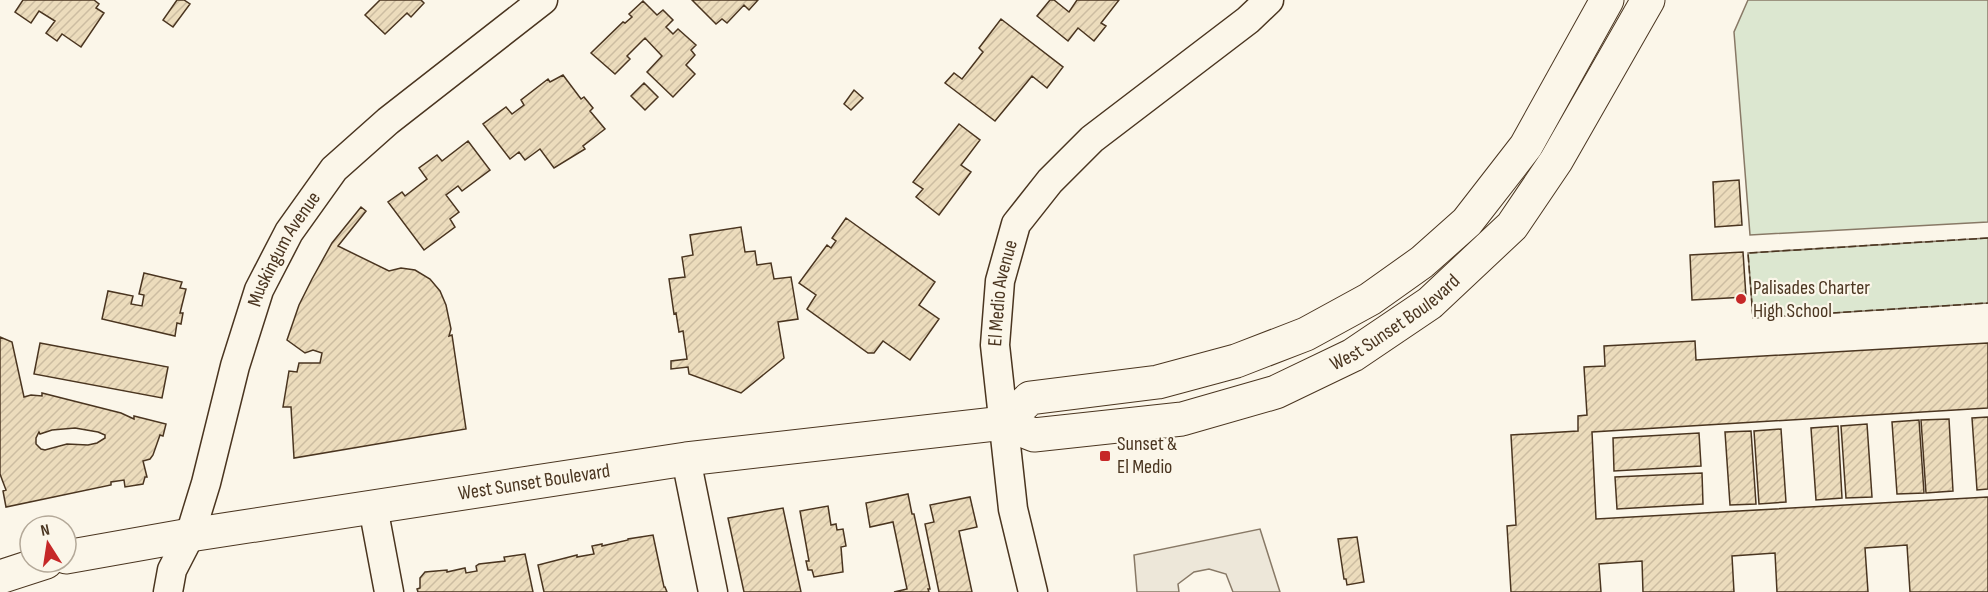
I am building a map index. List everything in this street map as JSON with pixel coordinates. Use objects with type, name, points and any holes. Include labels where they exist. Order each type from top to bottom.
[{"type":"main road","name":"West Sunset Boulevard","points":[[1004,423],[1030,398],[1158,382],[1236,361],[1306,334],[1370,299],[1422,262],[1467,222],[1526,146],[1607,0]]},
{"type":"main road","name":"West Sunset Boulevard","points":[[78,555],[190,535],[686,459],[1004,423],[1034,435],[1182,419],[1276,392],[1353,355],[1430,303],[1512,226],[1556,161],[1648,0]]},
{"type":"main road","points":[[0,577],[18,571]]},
{"type":"street","name":"Muskingum Avenue","points":[[168,592],[172,570],[190,535],[206,483],[235,366],[258,290],[289,232],[334,169],[388,121],[543,0]]},
{"type":"street","name":"El Medio Avenue","points":[[1033,592],[1013,509],[995,345],[1000,281],[1016,224],[1050,181],[1092,139],[1248,20],[1269,0]]},
{"type":"street","points":[[686,459],[713,592]]},
{"type":"street","points":[[373,507],[388,592]]},
{"type":"green space","points":[[1748,0],[1988,0],[1988,222],[1750,235],[1734,32]]},
{"type":"green space","points":[[1988,238],[1988,303],[1753,318],[1748,253]]},
{"type":"shaded area","points":[[1260,529],[1280,592],[1233,592],[1226,574],[1209,569],[1194,572],[1178,584],[1179,592],[1137,592],[1134,555]]},
{"type":"building","points":[[23,0],[94,0],[99,4],[96,8],[104,13],[81,47],[62,34],[57,41],[46,33],[55,21],[39,11],[31,23],[15,12]]},
{"type":"building","points":[[177,0],[184,0],[190,4],[173,27],[163,20]]},
{"type":"building","points":[[380,0],[421,0],[424,3],[411,17],[407,13],[385,34],[365,15]]},
{"type":"building","points":[[692,0],[758,0],[749,10],[744,5],[727,23],[722,19],[716,24]]},
{"type":"building","points":[[1050,0],[1054,0],[1069,12],[1077,0],[1119,0],[1101,23],[1106,26],[1094,41],[1078,28],[1068,41],[1037,16]]},
{"type":"building","points":[[643,1],[657,15],[663,10],[673,20],[666,27],[673,34],[678,29],[696,45],[691,50],[695,55],[686,65],[695,74],[673,97],[647,72],[662,56],[645,38],[627,56],[630,59],[615,74],[591,53],[623,22],[625,23],[632,17],[629,14]]},
{"type":"building","points":[[1001,19],[1063,67],[1047,88],[1032,76],[995,121],[945,83],[954,73],[962,79],[983,52],[979,48]]},
{"type":"building","points":[[563,75],[581,99],[584,97],[593,108],[590,111],[605,129],[583,146],[585,149],[554,168],[540,149],[525,160],[519,152],[510,159],[483,124],[506,107],[512,114],[524,105],[521,100],[548,79],[550,82]]},
{"type":"building","points":[[644,83],[658,97],[645,110],[631,96]]},
{"type":"building","points":[[854,90],[863,98],[851,110],[844,104]]},
{"type":"building","points":[[959,124],[980,140],[961,165],[971,172],[939,215],[916,197],[923,189],[913,182]]},
{"type":"building","points":[[468,141],[490,170],[462,191],[458,186],[446,195],[459,212],[450,219],[455,227],[424,250],[388,202],[402,192],[405,196],[427,179],[419,168],[437,155],[442,161]]},
{"type":"building","points":[[1739,180],[1742,225],[1715,227],[1713,182]]},
{"type":"building","points":[[361,207],[366,211],[338,246],[389,271],[401,268],[415,270],[430,279],[440,291],[446,305],[451,329],[449,336],[452,335],[466,429],[294,458],[291,407],[283,407],[289,371],[297,372],[299,363],[320,363],[322,353],[313,350],[305,353],[287,340],[299,305],[332,243]]},
{"type":"building","points":[[846,218],[935,282],[919,305],[939,319],[910,360],[883,341],[874,353],[868,353],[807,309],[816,295],[799,283],[827,245],[831,248],[836,241],[832,238]]},
{"type":"building","points":[[741,227],[745,252],[755,251],[757,265],[771,263],[774,279],[791,277],[798,319],[778,322],[784,358],[741,393],[689,374],[688,367],[671,369],[671,361],[687,359],[683,331],[679,332],[676,313],[674,314],[669,279],[685,277],[682,257],[693,255],[690,235]]},
{"type":"building","points":[[1743,252],[1746,297],[1692,300],[1690,255]]},
{"type":"building","points":[[144,273],[182,282],[180,288],[186,289],[180,313],[183,313],[181,324],[177,323],[175,336],[102,319],[108,291],[133,296],[131,304],[142,306],[144,295],[139,294]]},
{"type":"building","points":[[0,337],[12,342],[24,397],[42,396],[42,393],[121,413],[134,419],[134,416],[166,424],[163,436],[160,435],[153,455],[150,459],[143,461],[147,477],[143,484],[125,487],[124,480],[111,482],[111,485],[6,507],[3,491],[6,490],[0,474]],"holes":[[[75,428],[105,435],[105,438],[88,445],[67,444],[45,450],[36,444],[39,432],[40,434],[52,430]]]},
{"type":"building","points":[[1695,341],[1696,360],[1988,343],[1988,408],[1592,432],[1596,519],[1988,497],[1988,592],[1910,592],[1907,545],[1865,548],[1868,592],[1777,592],[1775,553],[1732,556],[1734,592],[1643,592],[1642,561],[1599,564],[1601,592],[1511,592],[1507,526],[1516,525],[1511,435],[1578,431],[1578,416],[1587,415],[1584,367],[1605,366],[1604,346]]},
{"type":"building","points":[[40,343],[168,367],[162,398],[34,374]]},
{"type":"building","points":[[1988,417],[1988,489],[1977,490],[1972,418]]},
{"type":"building","points":[[1949,419],[1953,491],[1926,493],[1921,420]]},
{"type":"building","points":[[1919,420],[1924,493],[1897,494],[1892,422]]},
{"type":"building","points":[[1867,424],[1872,497],[1846,498],[1841,426]]},
{"type":"building","points":[[1838,426],[1842,498],[1816,500],[1811,428]]},
{"type":"building","points":[[1781,429],[1786,502],[1759,504],[1754,431]]},
{"type":"building","points":[[1751,431],[1756,504],[1730,505],[1725,432]]},
{"type":"building","points":[[1699,433],[1701,466],[1614,471],[1613,438]]},
{"type":"building","points":[[1702,473],[1703,504],[1617,509],[1615,477]]},
{"type":"building","points":[[908,494],[929,592],[894,592],[907,589],[893,522],[870,527],[866,503]]},
{"type":"building","points":[[970,497],[977,527],[959,531],[972,592],[939,592],[925,524],[934,522],[930,505]]},
{"type":"building","points":[[828,506],[831,525],[836,524],[837,530],[843,529],[846,546],[841,547],[843,572],[814,577],[812,570],[808,570],[806,561],[809,561],[800,511]]},
{"type":"building","points":[[783,508],[801,592],[744,592],[728,518]]},
{"type":"building","points":[[653,535],[667,592],[544,592],[538,565],[577,555],[577,557],[594,554],[592,546]]},
{"type":"building","points":[[1357,537],[1364,582],[1347,585],[1338,539]]},
{"type":"building","points":[[525,554],[533,592],[418,592],[420,578],[425,572],[447,570],[447,572],[465,568],[466,573],[477,571],[476,566],[479,564],[505,561],[504,557]]},
{"type":"fence","points":[[1988,238],[1748,253],[1753,318],[1988,303]]},
{"type":"place","name":"Palisades Charter High School","points":[[1741,299]]},
{"type":"place","name":"Sunset & El Medio","points":[[1105,456]]}]
